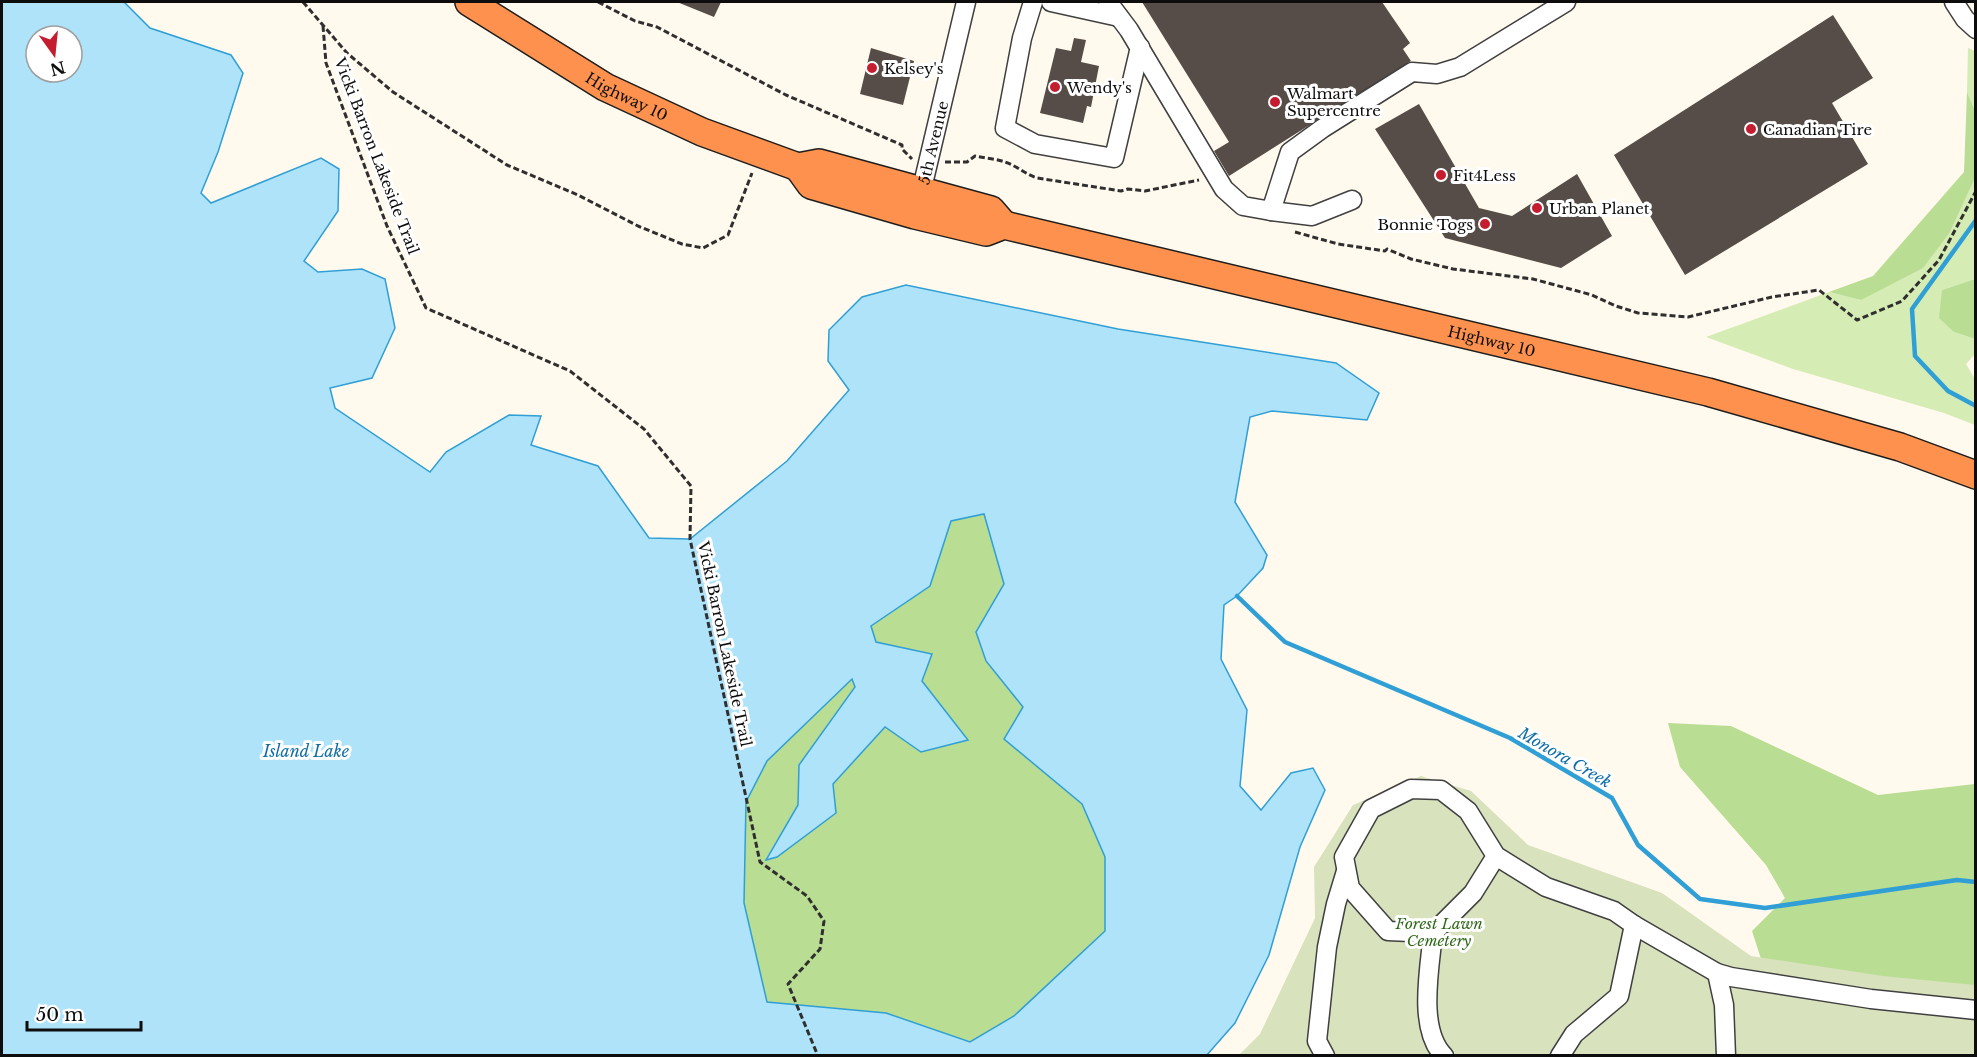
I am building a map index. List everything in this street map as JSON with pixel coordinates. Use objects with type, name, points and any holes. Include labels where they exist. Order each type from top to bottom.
[{"type":"highway","name":"Highway 10","points":[[469,2],[605,87],[702,132],[759,155],[798,167],[819,163],[918,203],[991,210],[1004,225],[1708,392],[1900,447],[1976,476]]},
{"type":"street","name":"5th Avenue","points":[[918,203],[966,2]]},
{"type":"street","points":[[1033,2],[1022,38],[1005,128],[1035,144],[1113,158],[1140,48]]},
{"type":"street","points":[[1051,2],[1119,17]]},
{"type":"street","points":[[1108,2],[1140,48],[1224,189],[1243,206],[1312,216],[1352,200]]},
{"type":"street","points":[[1271,211],[1290,152],[1323,128],[1412,72],[1437,74],[1460,67],[1566,2]]},
{"type":"street","points":[[1954,2],[1965,19],[1976,29]]},
{"type":"street","points":[[1433,933],[1388,931],[1350,888],[1346,871],[1344,857],[1371,809],[1411,789],[1441,790],[1468,811],[1496,856],[1546,887],[1614,911],[1717,974],[1871,999],[1976,1010]]},
{"type":"street","points":[[1444,1056],[1437,1048],[1429,1024],[1427,994],[1433,933],[1473,894],[1496,856]]},
{"type":"street","points":[[1316,1051],[1327,947],[1346,871]]},
{"type":"street","points":[[1560,1056],[1574,1034],[1618,996],[1634,925]]},
{"type":"street","points":[[1717,974],[1724,1005],[1726,1056]]},
{"type":"path","points":[[303,2],[348,53],[393,92],[507,165],[578,195],[638,226],[682,244],[703,248],[728,235],[759,155]]},
{"type":"path","name":"Vicki Barron Lakeside Trail","points":[[323,26],[326,63],[387,226],[426,308],[570,372],[644,429],[691,486],[690,539],[760,862],[807,896],[824,921],[820,949],[788,984],[818,1056]]},
{"type":"green space","points":[[1968,48],[1975,51],[1975,111],[1967,92]]},
{"type":"green space","points":[[1967,92],[1975,111],[1975,178],[1950,232],[1923,268],[1861,300],[1829,292],[1873,276],[1964,172]]},
{"type":"green space","points":[[1975,178],[1975,279],[1942,290],[1954,332],[1975,339],[1975,354],[1966,364],[1975,379],[1975,425],[1944,413],[1793,369],[1706,337],[1829,292],[1861,300],[1950,232]]},
{"type":"green space","points":[[1976,279],[1975,339],[1954,332],[1939,318],[1942,290]]},
{"type":"green space","points":[[984,513],[1004,584],[976,632],[986,661],[1023,707],[1004,739],[1082,804],[1106,857],[1105,931],[1014,1016],[970,1042],[886,1013],[767,1002],[744,903],[746,802],[767,761],[852,678],[855,687],[799,765],[798,805],[766,859],[885,726],[921,752],[968,740],[922,681],[932,654],[876,642],[871,626],[930,586],[951,521]]},
{"type":"green space","points":[[1668,723],[1731,726],[1878,795],[1975,784],[1975,989],[1762,962],[1752,931],[1785,898],[1766,865],[1680,767]]},
{"type":"green space","name":"Forest Lawn Cemetery","points":[[1421,776],[1471,791],[1528,845],[1662,893],[1751,956],[1883,976],[1975,985],[1975,1055],[1238,1056],[1260,1034],[1315,918],[1314,867],[1353,805]]},
{"type":"water","name":"Island Lake","points":[[2,2],[124,2],[150,28],[231,55],[243,73],[218,152],[201,193],[211,203],[321,158],[339,169],[338,211],[304,261],[318,272],[362,269],[385,279],[395,328],[372,378],[330,388],[335,408],[430,472],[446,452],[509,415],[541,416],[531,445],[598,466],[649,538],[690,539],[787,461],[849,390],[828,361],[829,330],[862,297],[906,285],[1118,329],[1336,363],[1379,393],[1367,420],[1272,411],[1250,417],[1235,502],[1267,555],[1263,568],[1237,596],[1224,605],[1221,659],[1247,710],[1240,786],[1261,810],[1291,773],[1313,768],[1325,790],[1300,847],[1269,955],[1235,1023],[1206,1056],[2,1055]],"holes":[[[984,514],[1004,584],[976,632],[986,661],[1023,707],[1004,739],[1082,804],[1105,857],[1105,931],[1014,1016],[970,1042],[886,1013],[767,1002],[744,903],[746,802],[767,761],[852,679],[855,687],[799,765],[798,805],[766,860],[777,857],[836,813],[833,784],[885,727],[921,752],[968,740],[922,681],[932,654],[876,642],[871,626],[930,586],[951,521]]]},
{"type":"building","points":[[677,2],[721,2],[714,17]]},
{"type":"building","name":"Walmart Supercentre","points":[[1142,2],[1382,2],[1410,43],[1403,49],[1411,61],[1229,176],[1214,151],[1229,142]]},
{"type":"building","name":"Canadian Tire","points":[[1833,15],[1873,78],[1832,103],[1868,164],[1685,275],[1614,155]]},
{"type":"building","points":[[1074,38],[1086,40],[1081,62],[1099,66],[1091,107],[1087,106],[1083,123],[1040,113],[1056,48],[1071,51]]},
{"type":"building","points":[[871,48],[914,61],[903,105],[860,94]]},
{"type":"building","points":[[1419,104],[1479,208],[1512,216],[1577,174],[1612,236],[1561,268],[1445,238],[1375,129]]},
{"type":"waterway","points":[[1976,220],[1912,309],[1915,356],[1948,391],[1976,406]]},
{"type":"waterway","name":"Monora Creek","points":[[1237,596],[1285,642],[1510,738],[1612,798],[1638,845],[1700,899],[1765,908],[1957,880],[1976,882]]},
{"type":"place","name":"Kelsey's","points":[[872,68]]},
{"type":"place","name":"Wendy's","points":[[1055,87]]},
{"type":"place","name":"Walmart Supercentre","points":[[1275,102]]},
{"type":"place","name":"Canadian Tire","points":[[1751,129]]},
{"type":"place","name":"Fit4Less","points":[[1441,175]]},
{"type":"place","name":"Urban Planet","points":[[1537,208]]},
{"type":"place","name":"Bonnie Togs","points":[[1485,224]]}]
